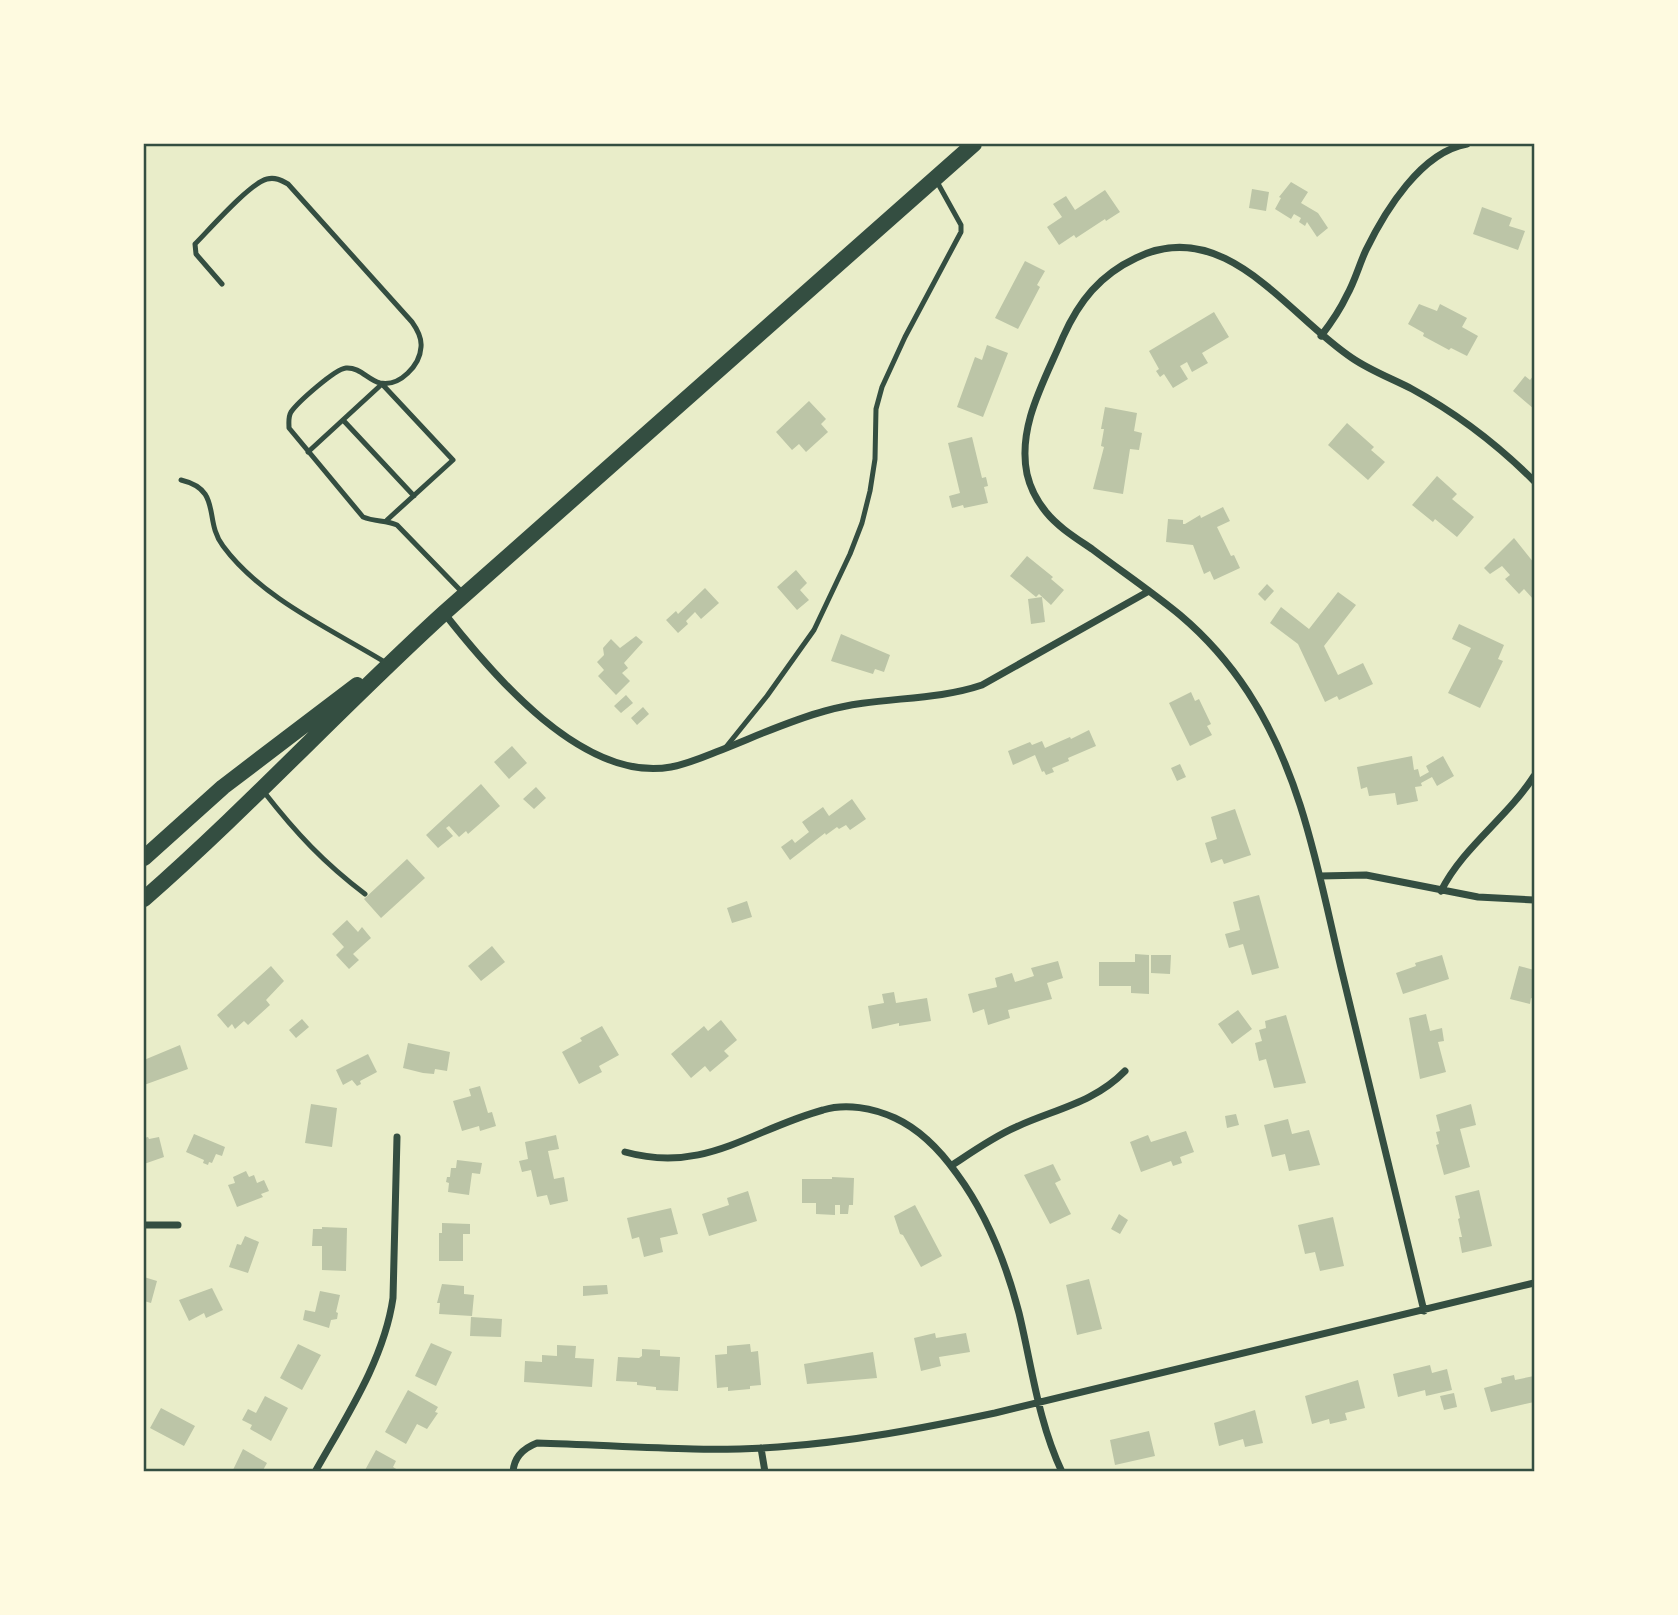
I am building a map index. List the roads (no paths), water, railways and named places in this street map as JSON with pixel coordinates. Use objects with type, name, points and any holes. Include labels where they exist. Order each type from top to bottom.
[{"type":"main road","points":[[144,899],[262,790],[388,664],[464,594],[974,144]]},
{"type":"main road","points":[[144,858],[223,787],[365,678],[388,664]]},
{"type":"street","points":[[1321,336],[1348,294],[1381,222],[1400,194],[1435,158],[1467,144]]},
{"type":"street","points":[[1424,1311],[1303,811],[1269,729],[1248,692],[1204,637],[1149,591],[1060,526],[1041,505],[1028,480],[1025,447],[1030,416],[1072,316],[1084,297],[1100,280],[1119,266],[1143,254],[1179,248],[1204,250],[1245,268],[1271,288],[1321,336],[1356,361],[1414,390],[1454,415],[1535,481]]},
{"type":"street","points":[[444,613],[483,662],[513,693],[545,720],[610,762],[631,767],[669,768],[686,764],[823,711],[842,706],[959,692],[982,685],[1149,591]]},
{"type":"street","points":[[1441,891],[1460,860],[1518,800],[1535,776]]},
{"type":"street","points":[[1320,876],[1366,875],[1441,891],[1506,900],[1535,900]]},
{"type":"street","points":[[951,1166],[998,1135],[1095,1096],[1125,1071]]},
{"type":"street","points":[[625,1152],[657,1159],[692,1158],[799,1116],[845,1106],[888,1115],[918,1130],[951,1166],[977,1204],[1000,1253],[1019,1313],[1038,1403],[1062,1472]]},
{"type":"street","points":[[315,1472],[370,1369],[390,1320],[393,1298],[397,1137]]},
{"type":"street","points":[[144,1225],[178,1225]]},
{"type":"street","points":[[513,1472],[513,1465],[520,1453],[537,1443],[761,1448],[925,1428],[1535,1283]]},
{"type":"street","points":[[761,1448],[765,1472]]},
{"type":"lane","points":[[222,284],[196,254],[195,244],[256,185],[270,178],[280,179],[288,184],[418,330],[422,345],[413,367],[397,381],[382,384],[308,452]]},
{"type":"lane","points":[[724,749],[767,696],[814,629],[862,523],[875,459],[876,409],[882,387],[905,337],[961,232],[961,225],[934,178]]},
{"type":"lane","points":[[387,520],[453,460],[382,384],[351,368],[334,372],[291,412],[289,428],[363,517],[387,520],[397,525],[464,594]]},
{"type":"lane","points":[[343,420],[414,496]]},
{"type":"lane","points":[[181,480],[201,489],[208,497],[214,532],[248,575],[276,597],[388,664]]},
{"type":"lane","points":[[262,790],[322,860],[365,894]]}]
